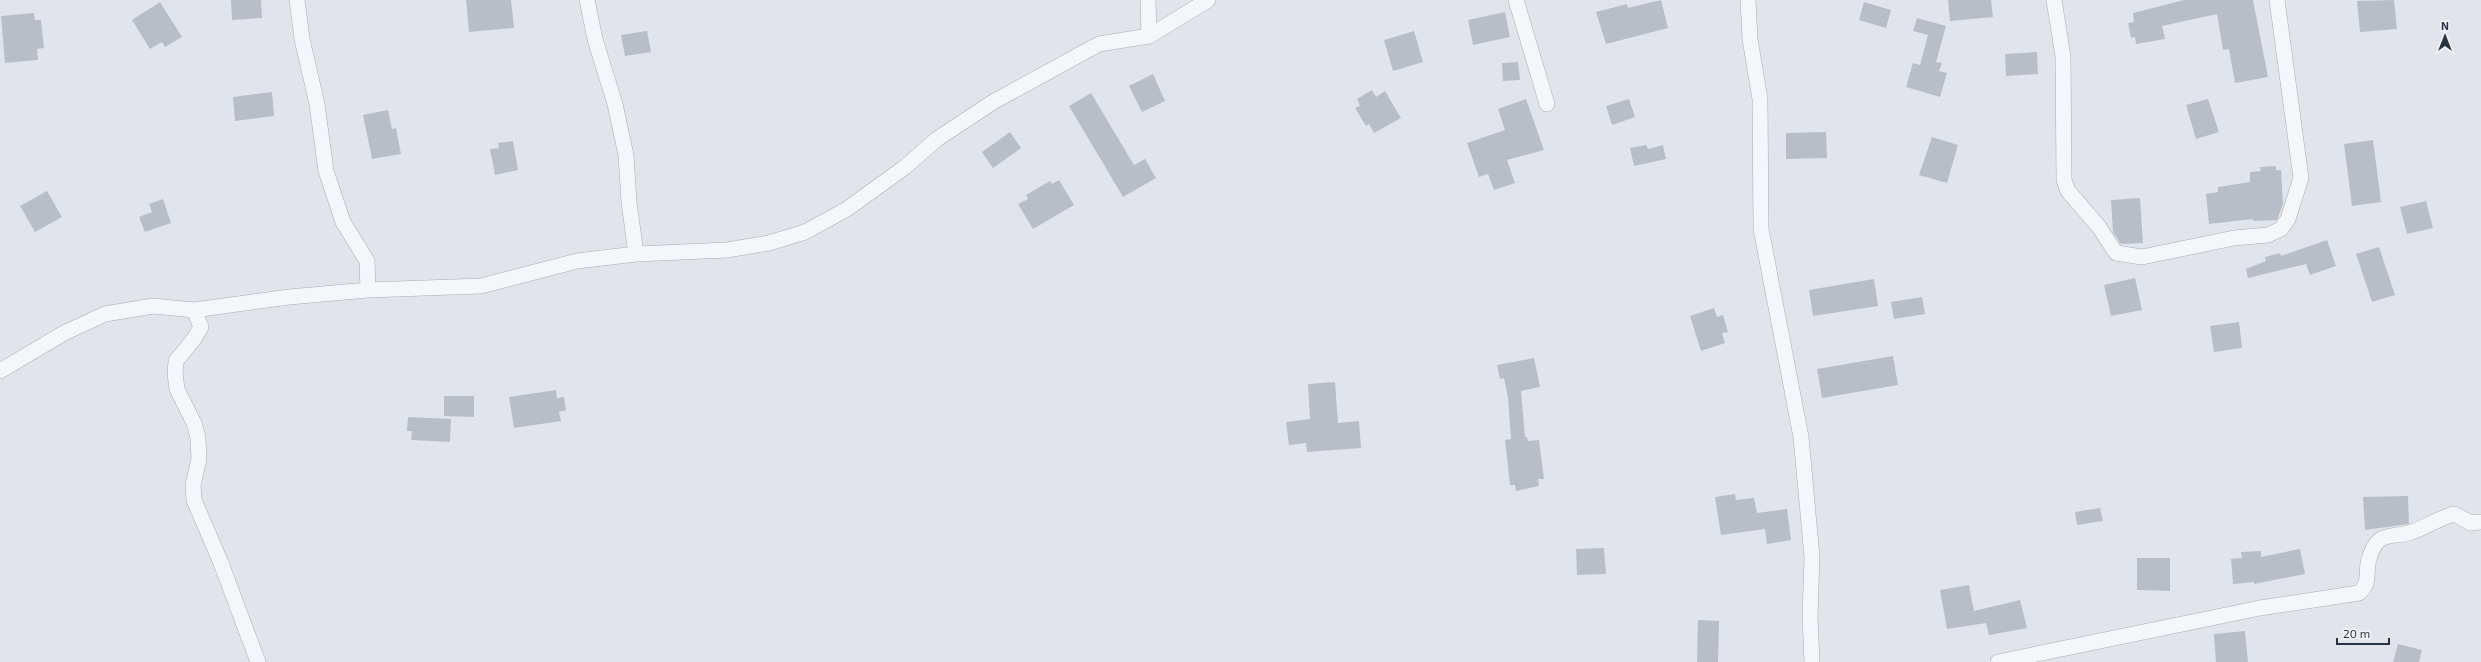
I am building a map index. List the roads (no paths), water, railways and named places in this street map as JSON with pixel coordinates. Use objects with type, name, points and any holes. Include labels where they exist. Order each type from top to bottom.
[{"type":"street","points":[[297,0],[302,39],[317,104],[326,171],[343,222],[367,261],[368,290]]},
{"type":"street","points":[[588,0],[595,39],[615,104],[626,155],[629,202],[636,254]]},
{"type":"street","points":[[1148,0],[1149,36]]},
{"type":"street","points":[[0,371],[64,333],[105,314],[153,306],[194,310],[289,297],[368,290],[481,286],[577,261],[636,254],[727,250],[769,243],[805,232],[847,209],[905,167],[937,139],[993,102],[1099,44],[1149,36],[1208,0]]},
{"type":"street","points":[[1516,0],[1547,104]]},
{"type":"street","points":[[1748,0],[1750,39],[1760,99],[1761,229],[1801,437],[1812,557],[1810,616],[1812,662]]},
{"type":"street","points":[[2054,0],[2063,56],[2064,180],[2068,191],[2099,227],[2116,253],[2142,257],[2234,238],[2268,235],[2281,229],[2288,218],[2301,178],[2278,0]]},
{"type":"street","points":[[194,310],[201,327],[194,339],[176,361],[175,373],[177,390],[194,422],[198,438],[199,459],[193,485],[194,500],[221,563],[258,662]]},
{"type":"street","points":[[1998,662],[2260,608],[2359,593],[2364,589],[2368,580],[2368,561],[2373,548],[2377,542],[2390,534],[2411,532],[2433,520],[2454,514],[2471,523],[2481,522]]}]
